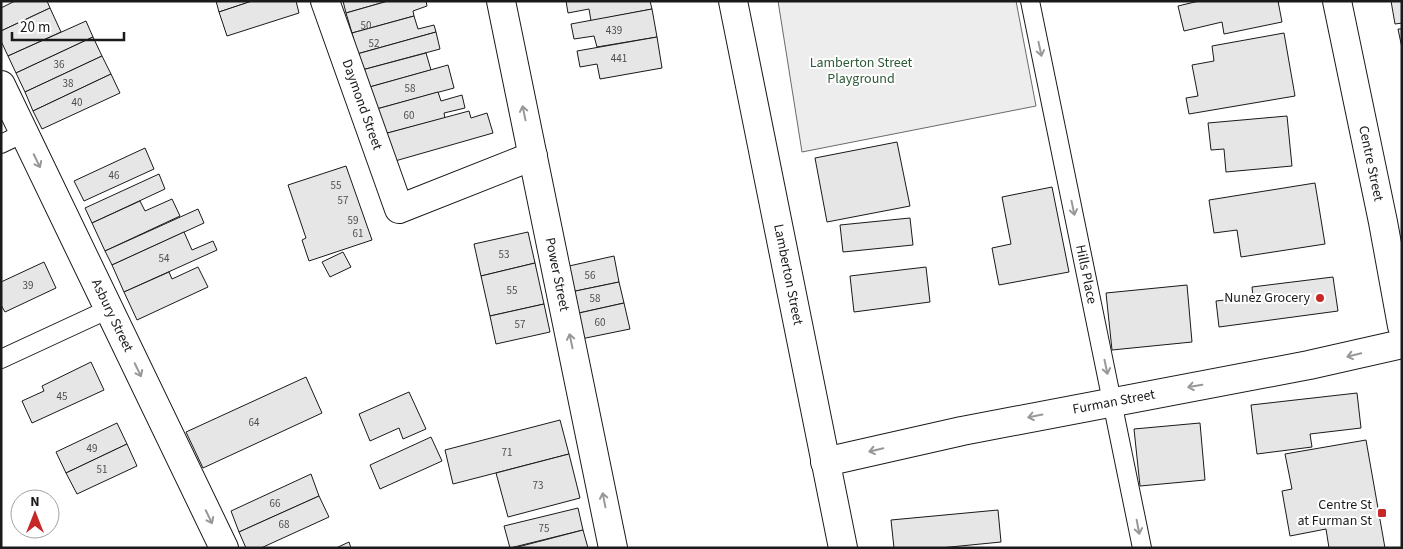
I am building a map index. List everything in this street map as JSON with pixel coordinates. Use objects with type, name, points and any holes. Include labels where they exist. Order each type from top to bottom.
[{"type":"street","name":"Daymond Street","points":[[325,1],[399,209],[533,156]]},
{"type":"street","name":"Power Street","points":[[501,1],[613,548]]},
{"type":"street","name":"Lamberton Street","points":[[733,1],[843,548]]},
{"type":"street","name":"Centre Street","points":[[1337,1],[1383,222],[1402,326]]},
{"type":"street","name":"Asbury Street","points":[[1,85],[13,139],[109,308],[224,548]]},
{"type":"street","name":"Furman Street","points":[[825,462],[1113,400],[1309,365],[1402,344]]},
{"type":"lane","name":"Hills Place","points":[[1030,1],[1142,548]]},
{"type":"lane","points":[[1,359],[109,308]]},
{"type":"green space","name":"Lamberton Street Playground","points":[[778,1],[1016,1],[1036,106],[802,152]]},
{"type":"building","points":[[15,1],[47,1],[50,8],[1,31],[1,8]]},
{"type":"building","points":[[216,1],[252,1],[219,12]]},
{"type":"building","points":[[252,1],[296,1],[299,13],[227,36],[219,12]]},
{"type":"building","points":[[343,1],[388,1],[346,13]]},
{"type":"building","points":[[388,1],[426,1],[427,6],[413,11],[414,16],[352,33],[346,13]]},
{"type":"building","points":[[566,1],[650,1],[652,9],[591,21],[589,9],[568,13]]},
{"type":"building","points":[[1199,1],[1278,1],[1282,22],[1224,34],[1222,22],[1184,31],[1178,6]]},
{"type":"building","points":[[1391,1],[1402,1],[1402,23],[1395,24]]},
{"type":"building","points":[[50,8],[61,32],[8,56],[1,41],[1,31]]},
{"type":"building","points":[[652,9],[657,37],[597,47],[594,36],[574,39],[571,24]]},
{"type":"building","points":[[414,16],[418,29],[434,25],[436,32],[357,54],[352,33]]},
{"type":"building","points":[[86,21],[93,37],[16,73],[8,56]]},
{"type":"building","points":[[1398,29],[1402,29],[1402,48]]},
{"type":"building","points":[[436,32],[440,49],[362,70],[357,54]]},
{"type":"building","points":[[1284,33],[1295,96],[1189,114],[1186,98],[1198,96],[1192,65],[1214,61],[1212,46]]},
{"type":"building","points":[[93,37],[102,56],[25,92],[16,73]]},
{"type":"building","points":[[657,37],[662,68],[600,79],[597,64],[580,67],[577,51]]},
{"type":"building","points":[[426,53],[431,70],[366,88],[362,70]]},
{"type":"building","points":[[102,56],[111,74],[33,111],[25,92]]},
{"type":"building","points":[[448,65],[454,88],[373,110],[366,88]]},
{"type":"building","points":[[111,74],[120,93],[42,129],[33,111]]},
{"type":"building","points":[[438,92],[441,101],[462,95],[465,108],[444,113],[445,118],[380,135],[373,110]]},
{"type":"building","points":[[469,111],[471,118],[487,113],[493,133],[388,163],[380,135]]},
{"type":"building","points":[[1287,116],[1292,166],[1226,172],[1224,149],[1211,150],[1208,123]]},
{"type":"building","points":[[897,142],[910,206],[827,222],[815,158]]},
{"type":"building","points":[[145,148],[154,169],[84,201],[74,181]]},
{"type":"building","points":[[346,166],[372,240],[309,261],[302,240],[306,238],[288,185]]},
{"type":"building","points":[[159,174],[165,189],[92,223],[85,208]]},
{"type":"building","points":[[1315,183],[1325,244],[1241,257],[1237,230],[1214,233],[1209,200]]},
{"type":"building","points":[[1052,187],[1069,272],[999,285],[992,248],[1011,244],[1002,197]]},
{"type":"building","points":[[172,199],[180,216],[105,251],[92,223],[140,201],[145,211]]},
{"type":"building","points":[[198,209],[204,223],[112,265],[105,251]]},
{"type":"building","points":[[910,218],[913,245],[843,252],[840,225]]},
{"type":"building","points":[[184,232],[192,250],[213,241],[217,250],[124,292],[112,265]]},
{"type":"building","points":[[528,232],[535,263],[481,276],[474,244]]},
{"type":"building","points":[[343,252],[351,267],[330,277],[322,262]]},
{"type":"building","points":[[614,256],[619,282],[566,293],[560,268]]},
{"type":"building","points":[[44,262],[56,288],[5,312],[1,305],[1,282]]},
{"type":"building","points":[[535,263],[544,304],[490,316],[481,276]]},
{"type":"building","points":[[198,267],[208,287],[137,320],[124,292],[169,272],[172,279]]},
{"type":"building","points":[[926,267],[930,302],[854,312],[850,276]]},
{"type":"building","points":[[1333,277],[1338,311],[1219,327],[1216,301],[1253,297],[1252,287]]},
{"type":"building","points":[[619,282],[624,303],[570,315],[566,293]]},
{"type":"building","points":[[1187,285],[1192,342],[1112,350],[1106,293]]},
{"type":"building","points":[[624,303],[630,329],[576,340],[570,315]]},
{"type":"building","points":[[544,304],[550,332],[496,344],[490,316]]},
{"type":"building","points":[[91,362],[104,390],[32,423],[22,401],[44,391],[42,386]]},
{"type":"building","points":[[306,377],[322,413],[203,468],[186,432]]},
{"type":"building","points":[[409,392],[426,429],[403,439],[399,428],[370,441],[359,414]]},
{"type":"building","points":[[1357,393],[1361,428],[1310,434],[1312,447],[1257,454],[1251,405]]},
{"type":"building","points":[[560,420],[569,454],[453,484],[445,450]]},
{"type":"building","points":[[117,423],[127,444],[66,473],[56,452]]},
{"type":"building","points":[[1200,423],[1205,480],[1140,486],[1134,429]]},
{"type":"building","points":[[431,437],[442,461],[380,489],[370,465]]},
{"type":"building","points":[[1366,440],[1385,548],[1329,548],[1326,529],[1290,536],[1282,491],[1292,489],[1285,454]]},
{"type":"building","points":[[127,444],[137,466],[77,494],[66,473]]},
{"type":"building","points":[[569,454],[580,498],[508,517],[496,473]]},
{"type":"building","points":[[311,474],[319,496],[239,532],[231,511]]},
{"type":"building","points":[[319,496],[329,517],[261,548],[246,548],[239,532]]},
{"type":"building","points":[[578,508],[583,530],[510,548],[504,526]]},
{"type":"building","points":[[998,510],[1001,542],[940,548],[894,548],[891,520]]},
{"type":"building","points":[[583,530],[588,548],[514,548]]},
{"type":"building","points":[[349,542],[351,548],[336,548]]},
{"type":"place","name":"Nunez Grocery","points":[[1320,298]]},
{"type":"place","name":"Centre St at Furman St","points":[[1382,513]]}]
